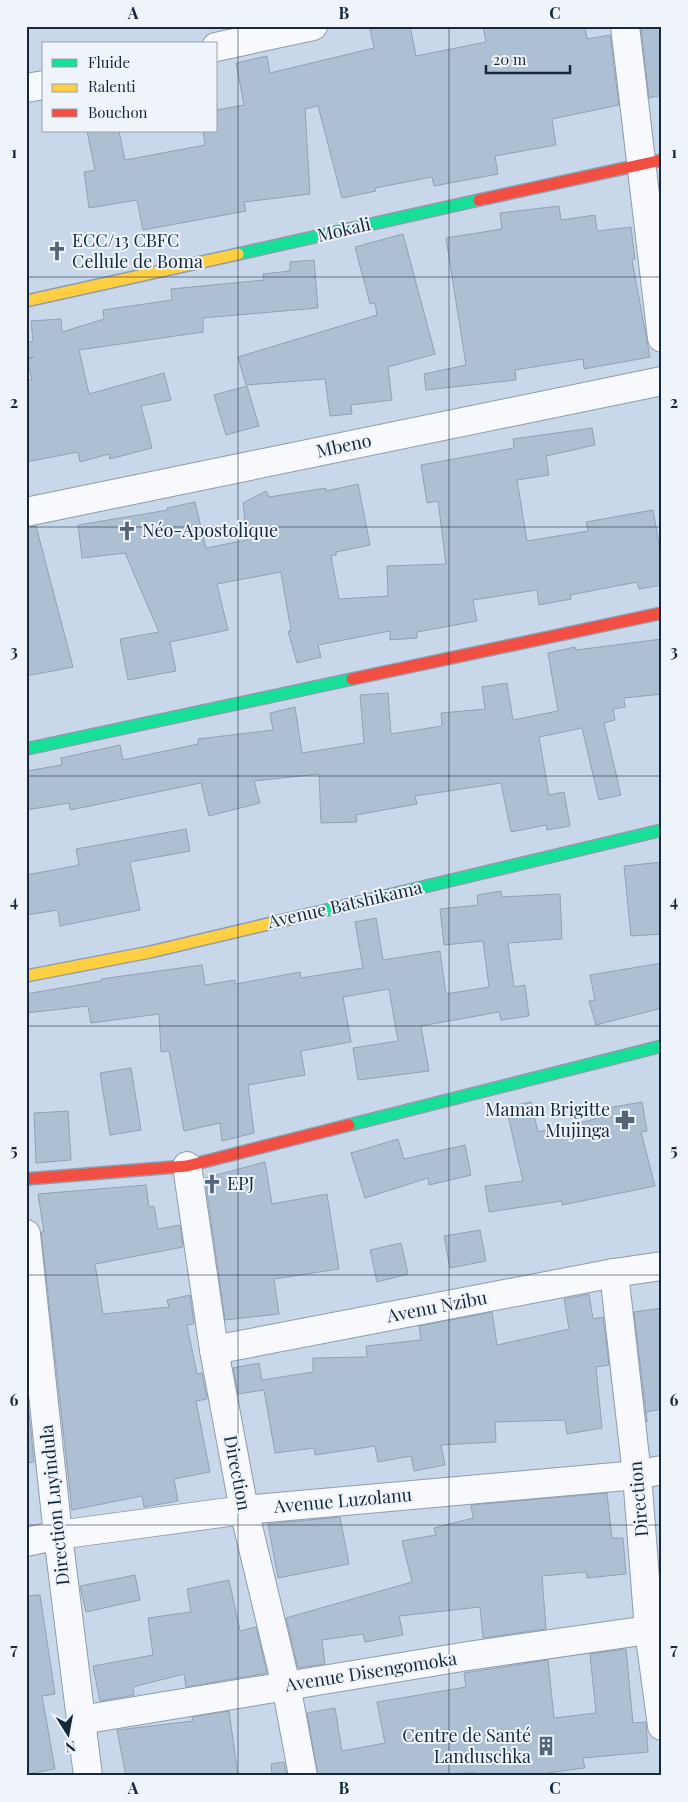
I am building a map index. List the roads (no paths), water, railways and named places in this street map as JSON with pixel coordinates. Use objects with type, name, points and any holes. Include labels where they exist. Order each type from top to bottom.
[{"type":"street","points":[[218,47],[313,26]]},
{"type":"street","points":[[625,26],[652,162],[662,338]]},
{"type":"street","points":[[26,88],[42,85]]},
{"type":"street","name":"Mokali","points":[[26,301],[652,162]]},
{"type":"street","name":"Mbeno","points":[[26,512],[662,381]]},
{"type":"street","points":[[26,749],[662,613]]},
{"type":"street","name":"Avenue Batshikama","points":[[26,976],[150,952],[662,830]]},
{"type":"street","points":[[26,1179],[187,1166],[662,1046]]},
{"type":"street","name":"Direction","points":[[187,1166],[214,1350],[244,1510],[286,1685],[303,1776]]},
{"type":"street","name":"Direction Luyindula","points":[[26,1234],[58,1535],[88,1776]]},
{"type":"street","name":"Avenu Nzibu","points":[[214,1350],[614,1273],[662,1266]]},
{"type":"street","name":"Direction","points":[[614,1273],[649,1473],[662,1726]]},
{"type":"street","name":"Avenue Luzolanu","points":[[26,1542],[58,1535],[244,1510],[649,1473]]},
{"type":"street","name":"Avenue Disengomoka","points":[[81,1720],[286,1685],[656,1629]]},
{"type":"place","name":"ECC/13 CBFC Cellule de Boma","points":[[57,251]]},
{"type":"place","name":"Néo-Apostolique","points":[[127,531]]},
{"type":"place","name":"Maman Brigitte Mujinga","points":[[625,1120]]},
{"type":"place","name":"EPJ","points":[[212,1184]]},
{"type":"place","name":"Centre de Santé Landuschka","points":[[546,1746]]}]
